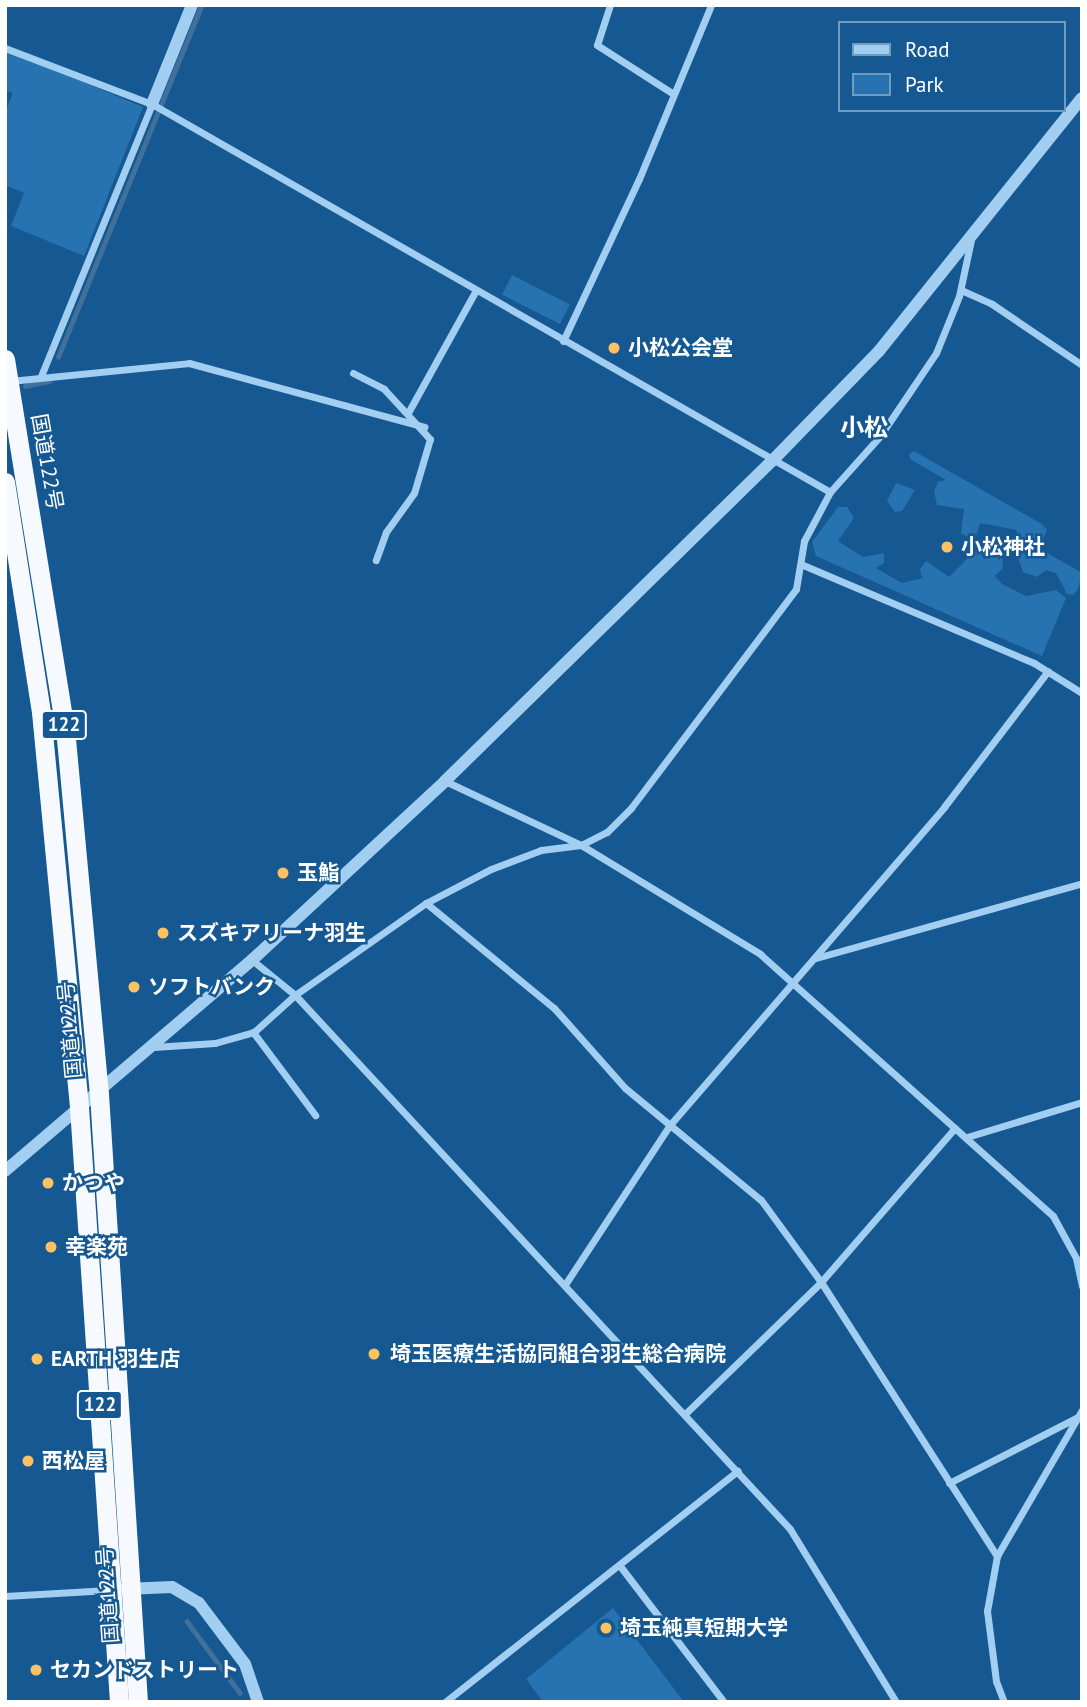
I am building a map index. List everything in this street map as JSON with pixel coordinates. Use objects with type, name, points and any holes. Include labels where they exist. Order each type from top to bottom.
[{"type":"highway","name":"国道122号","points":[[5,359],[65,729],[99,1094],[121,1589],[119,1702]]},
{"type":"highway","name":"国道122号","points":[[5,482],[41,712],[121,1589],[138,1702]]},
{"type":"street","points":[[41,376],[192,5]]},
{"type":"street","points":[[610,5],[597,45],[672,93]]},
{"type":"street","points":[[563,341],[639,179],[672,93],[711,5]]},
{"type":"street","points":[[5,48],[152,104],[830,492]]},
{"type":"street","points":[[5,1171],[79,1107],[99,1094],[253,960],[445,781],[772,461],[879,351],[1082,98]]},
{"type":"street","points":[[154,1047],[215,1043],[253,1032],[295,995],[426,904],[491,869],[541,850],[581,845],[607,832],[631,808],[796,589],[803,565],[804,541],[830,492],[910,396],[936,353],[961,290],[971,239]]},
{"type":"street","points":[[409,411],[476,290]]},
{"type":"street","points":[[961,290],[992,304],[1082,365]]},
{"type":"street","points":[[10,381],[188,363],[424,427]]},
{"type":"street","points":[[353,373],[384,389],[424,427],[430,439],[414,492],[386,533],[376,561]]},
{"type":"street","points":[[803,565],[1048,671],[1082,693]]},
{"type":"street","points":[[566,1283],[669,1126],[944,807],[1048,671]]},
{"type":"street","points":[[445,781],[581,845],[760,954],[1053,1216],[1076,1258],[1082,1286]]},
{"type":"street","points":[[816,958],[1082,883]]},
{"type":"street","points":[[426,904],[554,1009],[625,1088],[761,1200],[821,1282],[997,1556]]},
{"type":"street","points":[[253,960],[295,995],[687,1412],[790,1529],[897,1702]]},
{"type":"street","points":[[253,1032],[314,1115]]},
{"type":"street","points":[[967,1137],[1082,1102]]},
{"type":"street","points":[[687,1412],[821,1282],[955,1128]]},
{"type":"street","points":[[949,1483],[1081,1412]]},
{"type":"street","points":[[1004,1702],[996,1681],[987,1611],[997,1556],[1081,1412]]},
{"type":"street","points":[[445,1702],[738,1471]]},
{"type":"street","points":[[620,1566],[724,1702]]},
{"type":"street","points":[[5,1596],[172,1587],[185,1591],[199,1603],[246,1664],[258,1702]]},
{"type":"green space","points":[[5,49],[143,107],[84,256],[11,226],[24,193],[5,185],[5,113],[13,93],[5,90]]},
{"type":"green space","points":[[512,275],[570,305],[560,324],[502,295]]},
{"type":"green space","points":[[914,451],[1042,524],[1047,530],[1039,548],[1082,573],[1078,589],[1073,595],[1067,594],[1056,573],[1046,570],[1037,577],[1023,572],[1014,547],[1017,530],[980,523],[975,539],[961,534],[964,509],[937,505],[934,491],[938,482],[946,480],[910,459],[909,454]]},
{"type":"green space","points":[[896,483],[915,490],[902,511],[895,512],[887,501]]},
{"type":"green space","points":[[838,507],[847,507],[854,518],[838,541],[863,557],[884,553],[884,563],[876,568],[902,583],[922,578],[920,569],[926,561],[949,577],[976,550],[990,545],[1002,555],[1003,568],[995,576],[1002,584],[1026,596],[1056,590],[1066,598],[1042,656],[816,556],[812,542]]},
{"type":"green space","points":[[613,1608],[684,1702],[543,1702],[526,1679]]},
{"type":"waterway","points":[[58,357],[202,5]]},
{"type":"waterway","points":[[25,386],[49,381]]},
{"type":"waterway","points":[[187,1621],[240,1693]]},
{"type":"place","name":"小松公会堂","points":[[614,348]]},
{"type":"place","name":"小松神社","points":[[947,547]]},
{"type":"place","name":"玉鮨","points":[[283,873]]},
{"type":"place","name":"スズキアリーナ羽生","points":[[163,933]]},
{"type":"place","name":"ソフトバンク","points":[[134,987]]},
{"type":"place","name":"かつや","points":[[48,1183]]},
{"type":"place","name":"幸楽苑","points":[[51,1247]]},
{"type":"place","name":"埼玉医療生活協同組合羽生総合病院","points":[[374,1354]]},
{"type":"place","name":"EARTH 羽生店","points":[[37,1359]]},
{"type":"place","name":"西松屋","points":[[28,1461]]},
{"type":"place","name":"埼玉純真短期大学","points":[[606,1628]]},
{"type":"place","name":"セカンドストリート","points":[[36,1670]]},
{"type":"district","name":"小松","points":[[864,428]]}]
